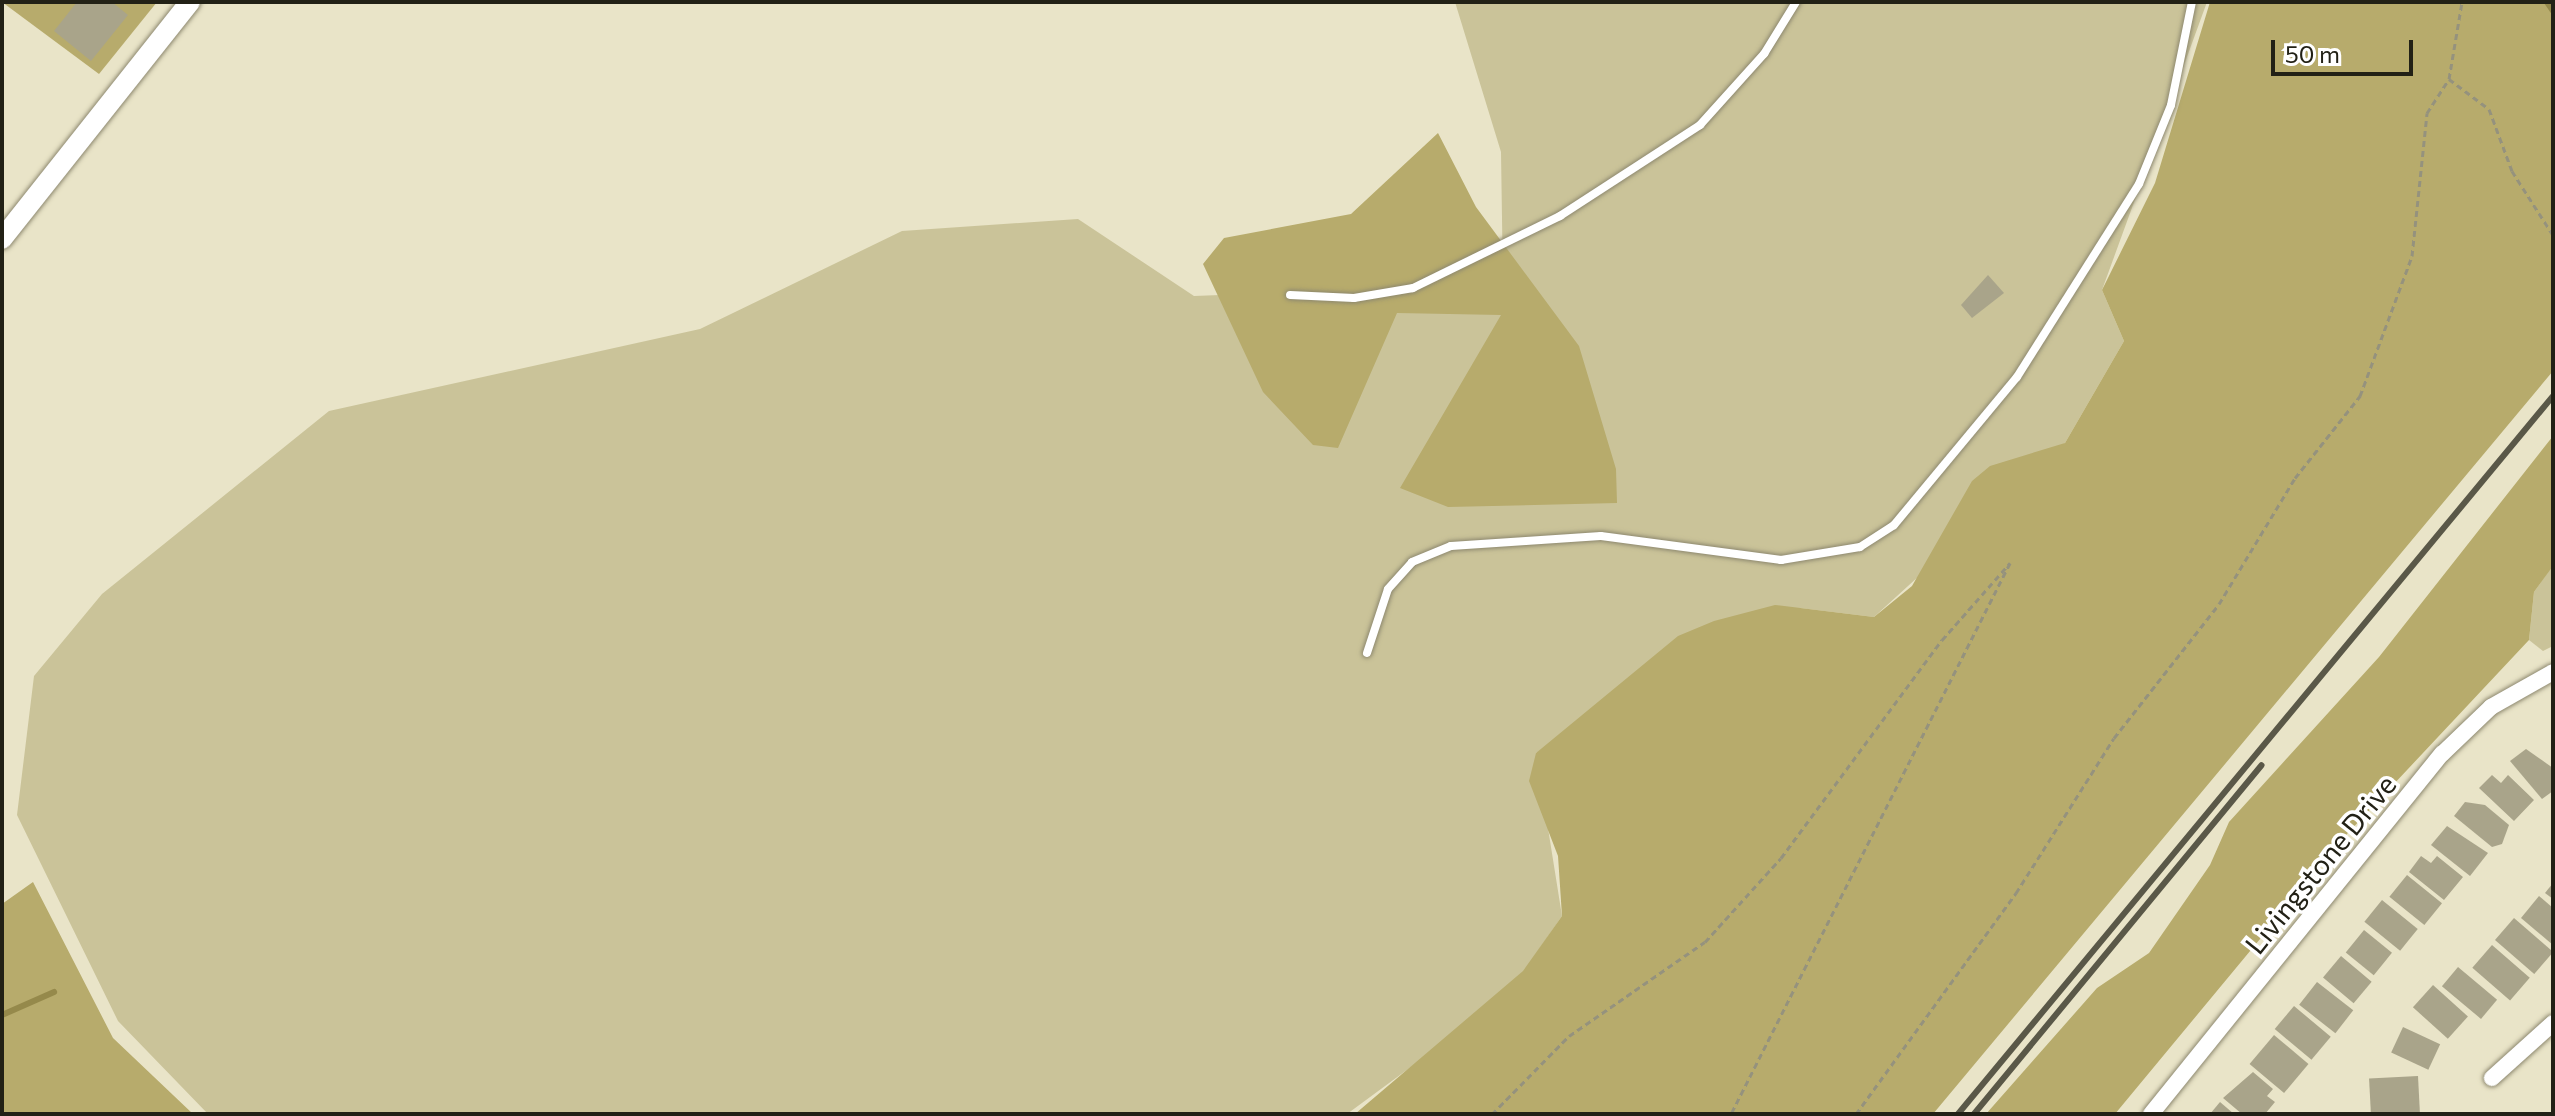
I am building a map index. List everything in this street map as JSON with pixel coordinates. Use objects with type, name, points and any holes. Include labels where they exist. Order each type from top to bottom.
[{"type":"street","points":[[2,239],[190,2]]},
{"type":"street","name":"Livingstone Drive","points":[[2151,1114],[2442,754],[2491,707],[2552,674]]},
{"type":"street","points":[[2492,1078],[2553,1023]]},
{"type":"lane","points":[[1290,295],[1354,298],[1413,288],[1560,216],[1700,125],[1764,54],[1796,2]]},
{"type":"lane","points":[[1367,653],[1388,589],[1412,562],[1451,546],[1601,536],[1781,560],[1860,547],[1894,525],[2017,377],[2139,184],[2171,105],[2192,2]]},
{"type":"path","points":[[1856,1114],[2016,893],[2114,738],[2219,604],[2295,478],[2360,396],[2412,256],[2427,113],[2449,79],[2462,2]]},
{"type":"path","points":[[2449,79],[2489,109],[2512,171],[2553,235]]},
{"type":"path","points":[[1492,1114],[1569,1036],[1705,942],[1781,858],[1942,640],[2010,563],[1731,1114]]},
{"type":"shaded area","points":[[2,2],[157,2],[99,74]]},
{"type":"shaded area","points":[[1455,2],[2207,2],[2102,290],[2124,341],[2065,443],[1874,617],[1800,608],[1536,753],[1562,916],[1524,971],[1419,1061],[1347,1114],[208,1114],[118,1021],[17,815],[34,676],[102,594],[329,411],[700,329],[902,231],[1078,219],[1194,296],[1503,284],[1501,152]]},
{"type":"shaded area","points":[[2210,2],[2553,2],[2553,371],[1933,1114],[1355,1114],[1523,971],[1562,916],[1558,856],[1529,781],[1536,753],[1678,636],[1714,621],[1775,605],[1874,617],[1912,586],[1972,481],[1990,466],[2065,443],[2124,341],[2102,290],[2155,183]]},
{"type":"shaded area","points":[[1438,133],[1476,207],[1579,346],[1616,469],[1617,503],[1448,507],[1400,488],[1501,315],[1397,313],[1338,448],[1313,445],[1263,392],[1203,264],[1224,238],[1351,214]]},
{"type":"shaded area","points":[[2553,436],[2553,566],[2534,592],[2529,640],[2347,834],[2115,1114],[1986,1114],[2097,988],[2149,953],[2210,865],[2229,822],[2379,657]]},
{"type":"shaded area","points":[[2553,565],[2553,646],[2543,651],[2529,640],[2534,592]]},
{"type":"shaded area","points":[[33,882],[113,1038],[193,1114],[2,1114],[2,904]]},
{"type":"building","points":[[77,2],[112,2],[128,15],[91,61],[54,31]]},
{"type":"building","points":[[1988,275],[2004,293],[1972,318],[1961,305]]},
{"type":"building","points":[[2526,749],[2553,768],[2553,791],[2542,799],[2510,761]]},
{"type":"building","points":[[2492,775],[2501,783],[2508,775],[2534,800],[2514,821],[2479,788]]},
{"type":"building","points":[[2465,802],[2485,805],[2509,825],[2502,844],[2492,847],[2454,816]]},
{"type":"building","points":[[2447,826],[2488,853],[2470,876],[2431,845]]},
{"type":"building","points":[[2421,856],[2431,863],[2437,856],[2463,877],[2444,900],[2409,872]]},
{"type":"building","points":[[2407,875],[2442,903],[2424,925],[2389,897]]},
{"type":"building","points":[[2553,883],[2553,899],[2545,893]]},
{"type":"building","points":[[2539,896],[2553,908],[2553,945],[2521,918]]},
{"type":"building","points":[[2382,900],[2418,929],[2400,951],[2364,922]]},
{"type":"building","points":[[2514,918],[2553,952],[2534,974],[2495,940]]},
{"type":"building","points":[[2364,930],[2392,953],[2374,975],[2346,953]]},
{"type":"building","points":[[2492,945],[2530,978],[2510,1000],[2472,968]]},
{"type":"building","points":[[2341,956],[2372,982],[2354,1003],[2323,977]]},
{"type":"building","points":[[2458,967],[2497,1000],[2481,1019],[2442,986]]},
{"type":"building","points":[[2317,982],[2353,1010],[2335,1033],[2299,1005]]},
{"type":"building","points":[[2433,985],[2468,1016],[2448,1039],[2413,1007]]},
{"type":"building","points":[[2294,1006],[2331,1037],[2311,1060],[2275,1029]]},
{"type":"building","points":[[2403,1027],[2440,1044],[2428,1070],[2391,1052]]},
{"type":"building","points":[[2274,1035],[2308,1064],[2284,1093],[2250,1064]]},
{"type":"building","points":[[2253,1072],[2273,1089],[2267,1096],[2275,1102],[2265,1114],[2242,1114],[2223,1098]]},
{"type":"building","points":[[2418,1076],[2420,1113],[2371,1114],[2369,1079]]},
{"type":"building","points":[[2220,1102],[2234,1114],[2210,1114]]},
{"type":"waterway","points":[[2547,2],[2553,11]]},
{"type":"waterway","points":[[2,1015],[54,992]]},
{"type":"railway","points":[[1958,1114],[2553,396]]},
{"type":"railway","points":[[1974,1114],[2262,765]]}]
